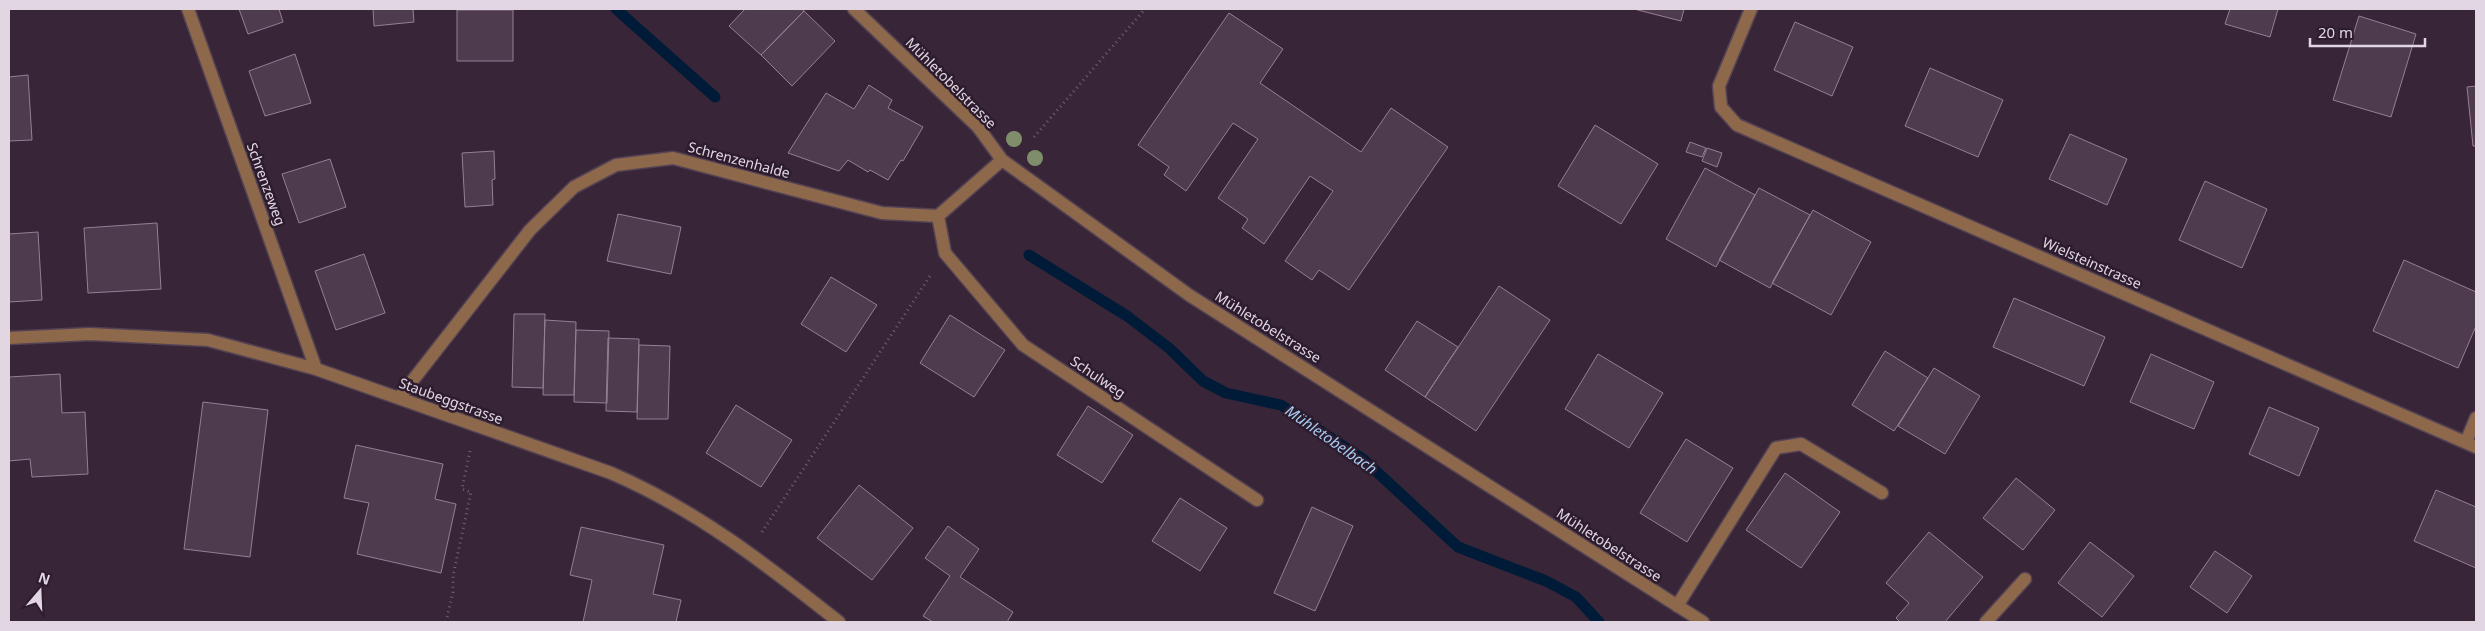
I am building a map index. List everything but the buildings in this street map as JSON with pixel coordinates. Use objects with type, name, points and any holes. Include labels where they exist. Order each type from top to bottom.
[{"type":"street","name":"Schrenzeweg","points":[[188,9],[316,369]]},
{"type":"street","name":"Mühletobelstrasse","points":[[854,9],[978,128],[1002,160],[1189,294],[1703,622]]},
{"type":"street","name":"Wielsteinstrasse","points":[[1751,9],[1719,86],[1721,107],[1737,125],[2471,445]]},
{"type":"street","name":"Schrenzenhalde","points":[[399,398],[530,230],[574,187],[616,166],[672,158],[882,213],[938,216]]},
{"type":"street","points":[[938,216],[1002,160]]},
{"type":"street","name":"Schulweg","points":[[938,216],[945,253],[1023,345],[1256,500]]},
{"type":"street","name":"Staubeggstrasse","points":[[9,338],[90,334],[208,340],[316,369],[611,473],[646,488],[750,552],[839,622]]},
{"type":"street","points":[[2471,445],[2476,418]]},
{"type":"street","points":[[1677,606],[1776,448],[1801,444],[1882,493]]},
{"type":"street","points":[[1986,622],[2025,579]]},
{"type":"path","points":[[1034,137],[1145,9]]},
{"type":"path","points":[[750,552],[945,253]]},
{"type":"path","points":[[446,622],[453,592],[453,576],[471,492],[462,489],[466,469]]},
{"type":"waterway","name":"Mühletobelbach","points":[[616,9],[715,97]]},
{"type":"waterway","name":"Mühletobelbach","points":[[1029,255],[1127,316],[1169,348],[1203,381],[1226,393],[1281,405],[1363,459],[1458,547],[1546,581],[1576,597],[1599,622]]}]
